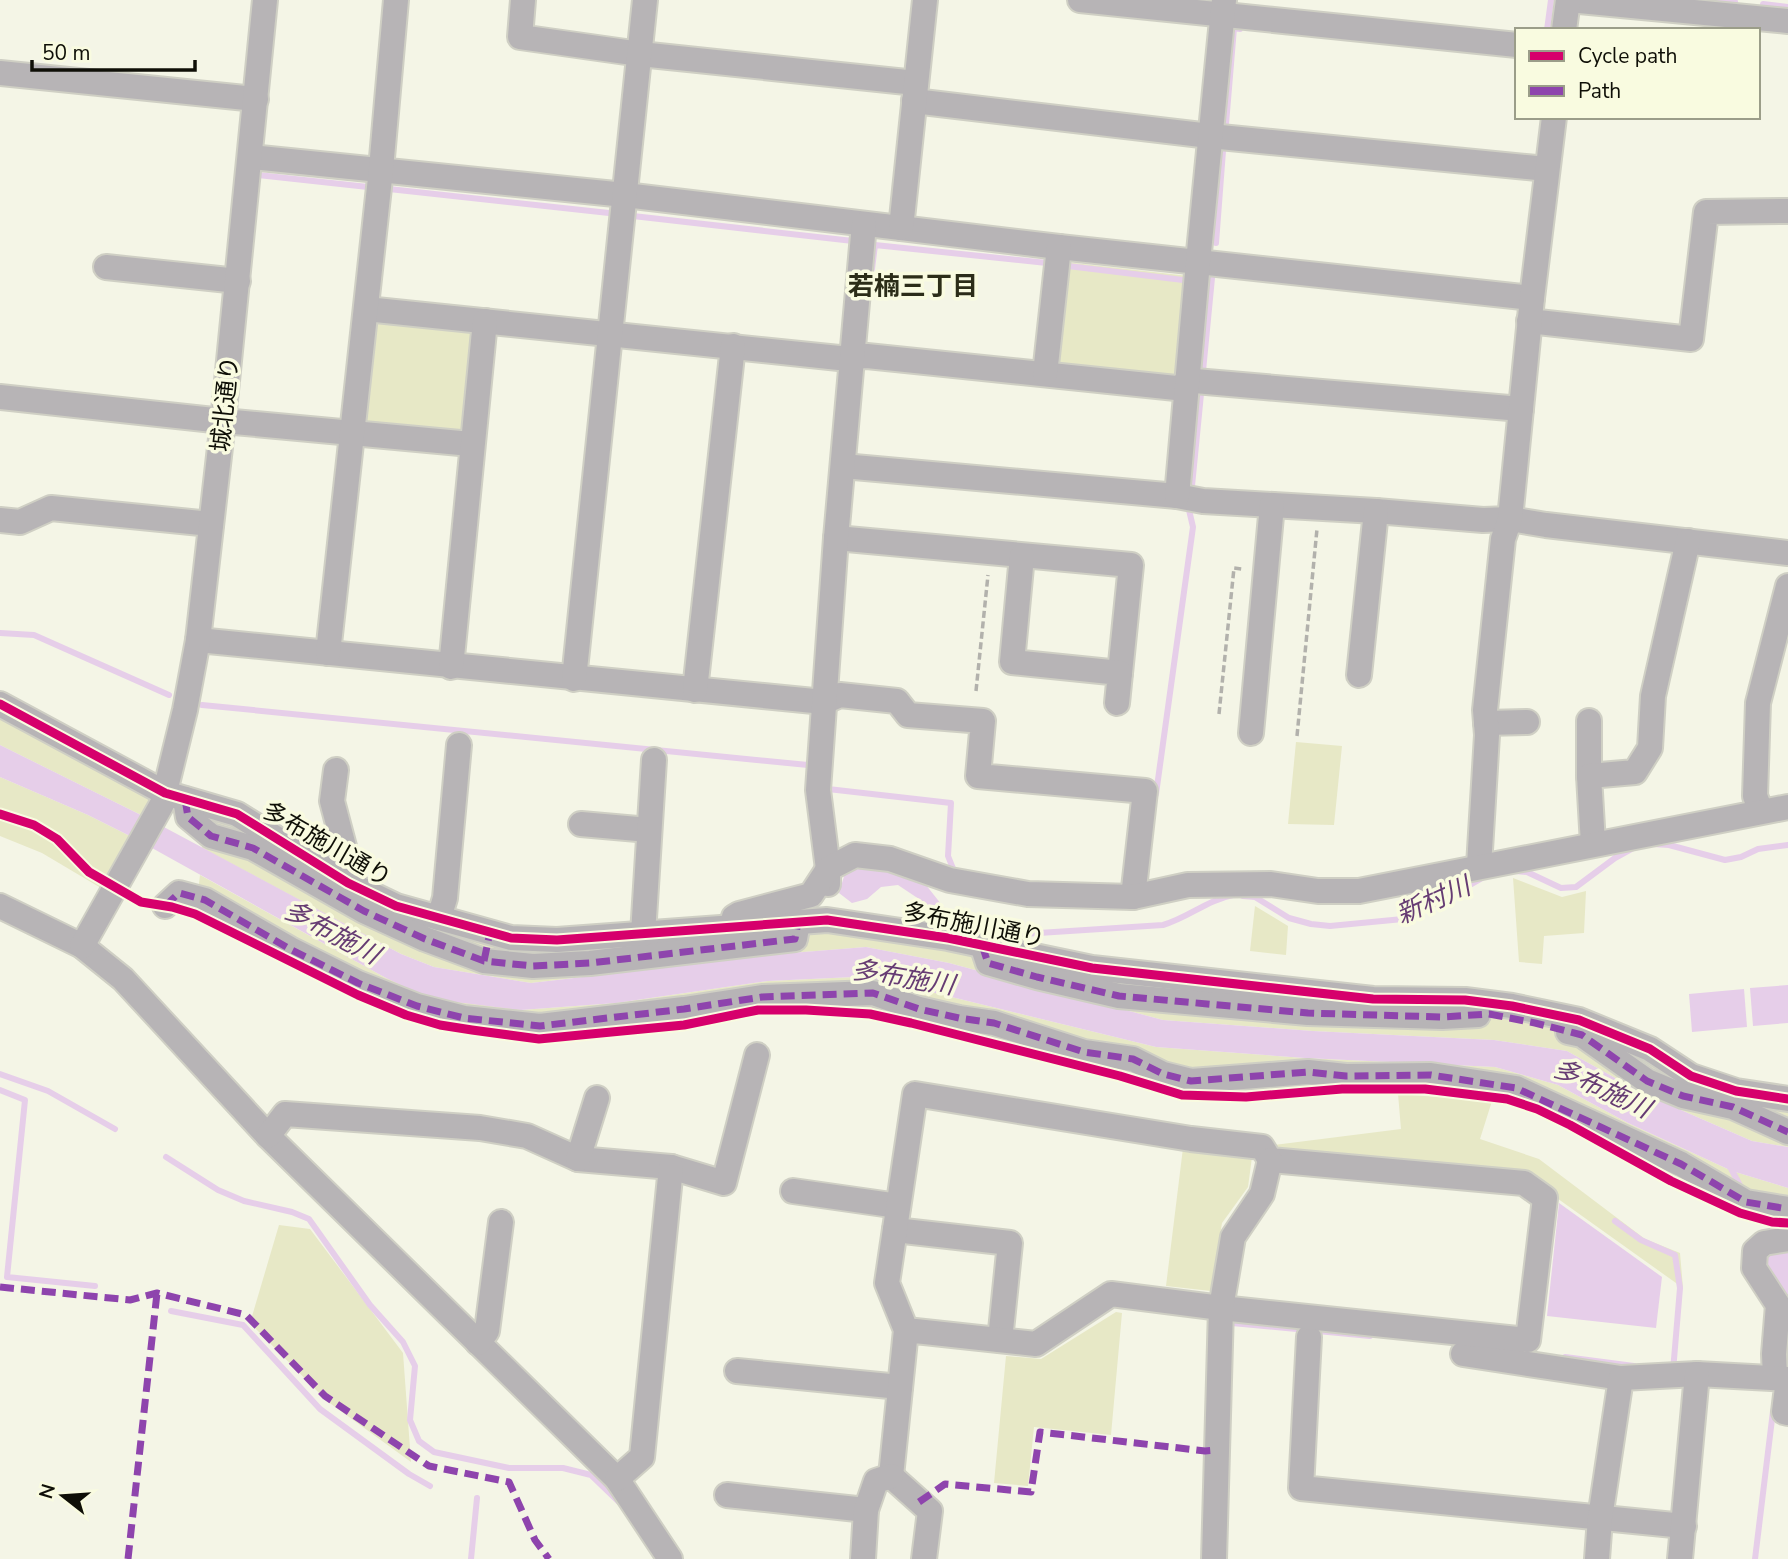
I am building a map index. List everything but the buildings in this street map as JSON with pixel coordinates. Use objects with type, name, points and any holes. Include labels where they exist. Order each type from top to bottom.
[{"type":"street","name":"城北通り","points":[[82,946],[170,799],[198,640],[251,157],[265,0]]},
{"type":"street","points":[[328,653],[381,169],[396,0]]},
{"type":"street","points":[[523,0],[520,37],[1210,136],[1547,169]]},
{"type":"street","points":[[574,679],[645,0]]},
{"type":"street","points":[[901,228],[925,0]]},
{"type":"street","points":[[1080,0],[1224,7],[1515,46]]},
{"type":"street","points":[[1564,28],[1568,0],[1788,21]]},
{"type":"street","points":[[1177,496],[1224,7]]},
{"type":"street","points":[[0,73],[256,99]]},
{"type":"street","points":[[1479,866],[1486,723],[1503,539],[1510,519],[1530,309],[1554,119]]},
{"type":"street","points":[[251,157],[625,195],[1198,262],[1530,309],[1690,339],[1706,212],[1788,211]]},
{"type":"street","points":[[827,920],[828,869],[818,790],[836,538],[864,224]]},
{"type":"street","points":[[1045,374],[1059,247]]},
{"type":"street","points":[[106,267],[238,281]]},
{"type":"street","points":[[366,309],[839,359],[867,356],[1176,388],[1195,380],[1521,409]]},
{"type":"street","points":[[451,667],[485,321]]},
{"type":"street","points":[[695,690],[733,346]]},
{"type":"street","points":[[0,397],[471,444]]},
{"type":"street","points":[[843,466],[1177,496],[1203,501],[1483,520],[1510,519],[1788,553]]},
{"type":"street","points":[[1251,733],[1272,505]]},
{"type":"street","points":[[0,520],[20,522],[51,508],[211,524]]},
{"type":"street","points":[[1359,675],[1376,511]]},
{"type":"street","points":[[836,538],[1131,565],[1117,703]]},
{"type":"street","points":[[1589,776],[1635,772],[1650,748],[1653,696],[1688,541]]},
{"type":"street","points":[[1022,556],[1012,662],[1119,673]]},
{"type":"street","points":[[1761,811],[1755,796],[1758,703],[1788,586]]},
{"type":"street","points":[[198,640],[824,702],[840,695],[897,701],[908,715],[983,721],[978,776],[1145,791],[1133,897]]},
{"type":"street","name":"多布施川通り","points":[[0,704],[170,799],[237,814],[348,883],[432,924],[490,932],[511,939],[557,940],[827,920],[982,945],[1224,995],[1465,1000],[1579,1020],[1650,1049],[1691,1076],[1736,1091],[1788,1100]]},
{"type":"street","points":[[1589,720],[1593,844]]},
{"type":"street","points":[[1486,723],[1527,722]]},
{"type":"street","points":[[432,924],[446,898],[459,745]]},
{"type":"street","points":[[643,934],[654,760]]},
{"type":"street","points":[[336,770],[332,801],[347,858],[348,883]]},
{"type":"street","points":[[170,799],[211,836],[253,848],[364,911],[432,924],[484,961],[533,965],[590,963],[796,939],[798,922]]},
{"type":"street","points":[[718,928],[739,914],[811,895],[828,869],[855,855],[890,859],[950,880],[1028,894],[1133,897],[1188,885],[1271,884],[1318,891],[1359,891],[1788,807]]},
{"type":"street","points":[[581,824],[649,830]]},
{"type":"street","points":[[165,906],[179,893],[205,900],[290,949],[358,983],[417,1006],[464,1018],[540,1026],[554,1032],[684,1009],[819,1003],[873,993],[915,1016],[959,1018],[990,1033],[1081,1058],[1191,1081],[1237,1087],[1308,1072],[1346,1076],[1431,1075],[1516,1088],[1676,1172],[1746,1202],[1788,1209]]},
{"type":"street","points":[[0,906],[82,946],[123,979],[268,1136],[617,1479],[670,1559]]},
{"type":"street","points":[[484,961],[490,932]]},
{"type":"street","points":[[1224,995],[1308,1013],[1442,1017],[1489,1014],[1535,1023],[1582,1035],[1647,1081],[1683,1096],[1732,1107],[1788,1132]]},
{"type":"street","points":[[268,1136],[285,1114],[480,1128],[527,1136],[578,1159],[671,1167],[724,1183],[757,1055]]},
{"type":"street","points":[[891,1476],[906,1330],[887,1283],[915,1094],[1191,1139],[1262,1147],[1270,1160],[1262,1194],[1233,1237],[1221,1308],[1214,1559]]},
{"type":"street","points":[[578,1159],[597,1098]]},
{"type":"street","points":[[906,1330],[1036,1344],[1111,1294],[1221,1308],[1528,1339],[1545,1198],[1524,1183],[1270,1160]]},
{"type":"street","points":[[617,1479],[642,1457],[671,1167]]},
{"type":"street","points":[[793,1191],[1010,1243],[1000,1340]]},
{"type":"street","points":[[478,1343],[487,1331],[500,1222]]},
{"type":"street","points":[[1775,1378],[1774,1354],[1779,1304],[1754,1268],[1755,1251],[1764,1243],[1788,1239]]},
{"type":"street","points":[[1309,1337],[1301,1489],[1684,1526]]},
{"type":"street","points":[[1463,1354],[1621,1378],[1697,1374],[1788,1379],[1784,1412],[1788,1413]]},
{"type":"street","points":[[737,1371],[900,1387]]},
{"type":"street","points":[[1679,1559],[1697,1374]]},
{"type":"street","points":[[1597,1559],[1600,1518],[1621,1378]]},
{"type":"street","points":[[863,1559],[866,1510],[876,1481],[891,1476]]},
{"type":"street","points":[[891,1476],[930,1511],[925,1559]]},
{"type":"street","points":[[727,1495],[866,1510]]},
{"type":"path","points":[[1297,736],[1317,526]]},
{"type":"path","points":[[976,691],[990,553]]},
{"type":"path","points":[[1219,714],[1234,568],[1266,572]]},
{"type":"green space","points":[[1065,262],[1189,276],[1181,372],[1171,381],[1061,371],[1053,360]]},
{"type":"green space","points":[[371,318],[478,329],[466,438],[359,427]]},
{"type":"green space","points":[[0,716],[154,798],[147,818],[0,745]]},
{"type":"green space","points":[[1296,742],[1342,746],[1334,825],[1288,824]]},
{"type":"green space","points":[[0,777],[134,838],[106,891],[42,853],[0,836]]},
{"type":"green space","points":[[206,818],[247,831],[371,907],[524,951],[813,928],[959,950],[1101,981],[1376,1010],[1482,1008],[1599,1036],[1690,1085],[1788,1110],[1788,1147],[1752,1141],[1642,1093],[1567,1051],[1494,1040],[1163,1020],[949,963],[866,947],[531,983],[434,967],[401,954],[202,848]]},
{"type":"green space","points":[[200,875],[386,978],[521,1010],[616,1003],[768,981],[854,977],[931,992],[1156,1047],[1305,1058],[1495,1067],[1558,1085],[1628,1123],[1732,1171],[1788,1188],[1788,1218],[1555,1110],[1507,1094],[1443,1085],[1198,1092],[881,1011],[759,1005],[445,1022],[196,909]]},
{"type":"green space","points":[[1513,878],[1562,897],[1586,891],[1584,933],[1544,936],[1542,964],[1519,962]]},
{"type":"green space","points":[[1255,906],[1288,926],[1286,955],[1250,951]]},
{"type":"green space","points":[[1398,1094],[1492,1101],[1480,1139],[1539,1159],[1645,1239],[1680,1253],[1683,1288],[1554,1196],[1282,1156],[1274,1145],[1401,1129]]},
{"type":"green space","points":[[1183,1148],[1252,1157],[1248,1187],[1222,1223],[1211,1291],[1166,1286]]},
{"type":"green space","points":[[279,1225],[310,1229],[403,1353],[411,1462],[327,1401],[250,1323]]},
{"type":"green space","points":[[1116,1312],[1122,1313],[1111,1435],[1034,1427],[1028,1486],[994,1483],[1006,1356],[1041,1359]]},
{"type":"water","name":"多布施川","points":[[0,745],[147,818],[401,954],[434,967],[531,983],[866,947],[949,963],[1163,1020],[1494,1040],[1567,1051],[1642,1093],[1752,1141],[1788,1147],[1788,1188],[1732,1171],[1628,1123],[1558,1085],[1495,1067],[1305,1058],[1156,1047],[931,992],[854,977],[768,981],[616,1003],[521,1010],[431,999],[386,978],[134,838],[0,777]]},
{"type":"water","points":[[856,865],[875,865],[922,880],[949,914],[928,905],[898,885],[881,887],[867,899],[852,903],[839,893],[845,873]]},
{"type":"water","points":[[1788,985],[1788,1023],[1753,1026],[1750,988]]},
{"type":"water","points":[[1744,989],[1747,1027],[1692,1032],[1689,994]]},
{"type":"water","points":[[1559,1203],[1662,1277],[1656,1328],[1547,1316]]},
{"type":"water","points":[[1771,1249],[1784,1249],[1788,1253],[1788,1296],[1767,1276],[1763,1257]]},
{"type":"waterway","points":[[1547,28],[1551,0]]},
{"type":"waterway","points":[[1718,0],[1735,2]]},
{"type":"waterway","points":[[1763,4],[1788,7]]},
{"type":"waterway","points":[[1226,124],[1234,28],[1240,29]]},
{"type":"waterway","points":[[1216,243],[1223,151]]},
{"type":"waterway","points":[[258,175],[368,187]]},
{"type":"waterway","points":[[389,189],[609,213]]},
{"type":"waterway","points":[[633,216],[853,241]]},
{"type":"waterway","points":[[872,269],[875,245],[1047,263]]},
{"type":"waterway","points":[[1068,266],[1183,280]]},
{"type":"waterway","points":[[1203,371],[1212,278]]},
{"type":"waterway","points":[[1192,486],[1201,394]]},
{"type":"waterway","points":[[1156,794],[1193,527],[1189,510]]},
{"type":"waterway","points":[[0,633],[34,635],[169,695]]},
{"type":"waterway","points":[[202,705],[808,765]]},
{"type":"waterway","points":[[829,785],[828,789],[951,803],[948,856],[954,871]]},
{"type":"waterway","name":"新村川","points":[[1653,844],[1669,845],[1725,860],[1741,857],[1758,849],[1788,845]]},
{"type":"waterway","name":"新村川","points":[[1515,871],[1527,872],[1561,888],[1576,887],[1615,858],[1635,847]]},
{"type":"waterway","name":"新村川","points":[[1243,896],[1255,897],[1289,918],[1330,926],[1403,919],[1484,877]]},
{"type":"waterway","name":"新村川","points":[[943,910],[1003,931],[1023,934],[1163,925],[1233,895]]},
{"type":"waterway","points":[[0,1074],[48,1091],[115,1129]]},
{"type":"waterway","points":[[0,1090],[25,1100],[7,1277],[95,1286]]},
{"type":"waterway","points":[[166,1157],[218,1190],[244,1201],[292,1212],[309,1219],[370,1305],[403,1342],[415,1366],[410,1420],[419,1441],[434,1452],[509,1468],[563,1468],[591,1475],[619,1502]]},
{"type":"waterway","points":[[1728,1163],[1743,1191]]},
{"type":"waterway","points":[[1615,1221],[1641,1240],[1675,1255],[1680,1288],[1673,1371]]},
{"type":"waterway","points":[[171,1311],[243,1325],[320,1409],[409,1474],[430,1486]]},
{"type":"waterway","points":[[1232,1323],[1370,1336]]},
{"type":"waterway","points":[[1565,1357],[1634,1366]]},
{"type":"waterway","points":[[1755,1559],[1773,1411]]},
{"type":"waterway","points":[[471,1559],[477,1498]]},
{"type":"marked path","points":[[185,799],[188,817],[211,836],[253,848],[364,911],[425,939],[484,961],[533,966],[590,963],[795,939],[798,922]]},
{"type":"marked path","points":[[165,906],[179,893],[205,900],[290,949],[358,983],[417,1006],[464,1018],[540,1026],[762,997],[873,993],[919,1009],[994,1023],[1084,1052],[1133,1059],[1163,1074],[1191,1081],[1308,1072],[1346,1076],[1431,1075],[1516,1088],[1681,1164],[1746,1202],[1788,1209]]},
{"type":"marked path","points":[[484,961],[490,932]]},
{"type":"marked path","points":[[982,945],[988,963],[1119,996],[1308,1013],[1442,1017],[1489,1014],[1535,1023],[1582,1035],[1647,1081],[1683,1096],[1733,1107],[1788,1132]]},
{"type":"marked path","points":[[0,1287],[130,1300],[157,1293],[246,1315],[325,1396],[429,1466],[509,1482],[535,1540],[549,1559]]},
{"type":"marked path","points":[[128,1559],[157,1293]]},
{"type":"marked path","points":[[919,1502],[945,1484],[1031,1492],[1040,1432],[1205,1451],[1217,1450]]},
{"type":"cycle path","points":[[0,704],[165,793],[237,814],[348,883],[396,906],[511,938],[557,940],[827,920],[948,938],[1092,968],[1373,999],[1465,1000],[1512,1006],[1579,1020],[1650,1049],[1691,1076],[1736,1091],[1788,1099]]},
{"type":"cycle path","points":[[0,814],[34,825],[57,839],[89,872],[141,902],[195,914],[358,995],[406,1015],[440,1025],[539,1039],[684,1025],[758,1010],[870,1014],[1120,1076],[1182,1095],[1246,1097],[1342,1089],[1425,1089],[1507,1099],[1537,1109],[1570,1125],[1671,1181],[1740,1213],[1772,1222],[1788,1223]]},
{"type":"district","name":"若楠三丁目","points":[[913,286]]}]
